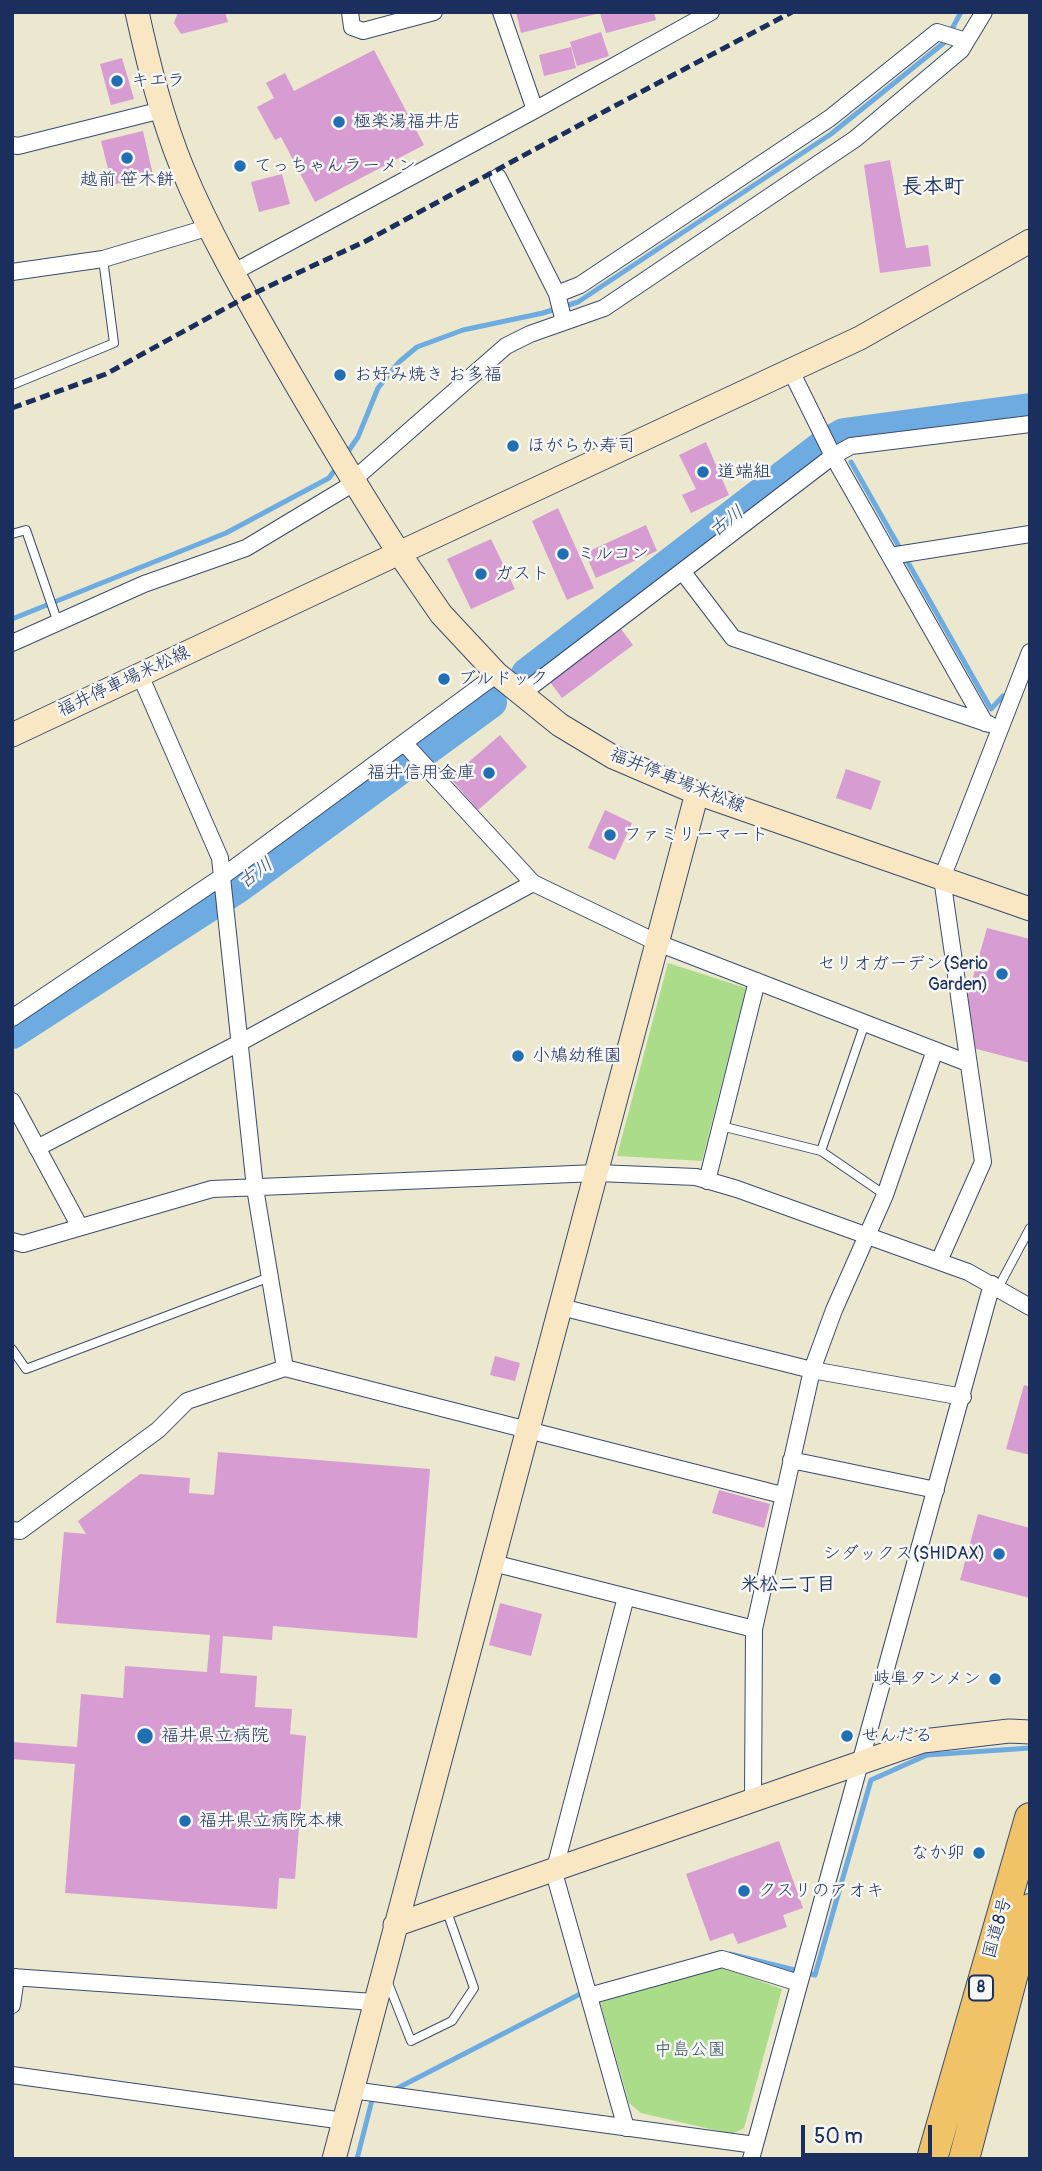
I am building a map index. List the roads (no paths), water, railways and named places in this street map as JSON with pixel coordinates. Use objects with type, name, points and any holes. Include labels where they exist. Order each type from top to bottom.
[{"type":"highway","name":"国道8号","points":[[932,2159],[1030,1818]]},
{"type":"highway","name":"国道8号","points":[[964,2159],[1030,1909]]},
{"type":"street","points":[[137,12],[162,110],[183,170],[209,227],[246,297],[353,482],[399,553],[860,338],[1030,241]]},
{"type":"street","points":[[350,12],[352,27],[363,31],[434,12]]},
{"type":"street","points":[[501,12],[535,110]]},
{"type":"street","points":[[234,272],[711,12]]},
{"type":"street","points":[[12,643],[144,584],[246,548],[353,482],[506,345],[604,308],[855,139],[961,50],[984,12]]},
{"type":"street","points":[[557,294],[580,285],[830,118],[937,32],[966,41]]},
{"type":"street","points":[[12,145],[18,146],[162,110]]},
{"type":"street","points":[[498,177],[557,294],[564,322]]},
{"type":"street","points":[[12,272],[103,259],[209,227]]},
{"type":"street","points":[[791,371],[833,456],[890,556],[993,725]]},
{"type":"street","points":[[520,695],[833,456],[851,446],[1030,424]]},
{"type":"street","points":[[890,556],[1030,534]]},
{"type":"street","name":"福井停車場米松線","points":[[12,735],[399,553],[441,614],[497,674],[560,725],[612,757],[697,793],[1030,909]]},
{"type":"street","points":[[682,571],[733,638],[993,725]]},
{"type":"street","points":[[939,1261],[983,1162],[942,878],[993,725],[1025,679],[1030,652]]},
{"type":"street","points":[[140,674],[220,858],[255,1188],[285,1368]]},
{"type":"street","points":[[12,1018],[223,876],[497,674]]},
{"type":"street","points":[[404,743],[533,883],[658,943],[968,1063]]},
{"type":"street","points":[[334,2159],[697,793]]},
{"type":"street","points":[[37,1148],[241,1042],[533,883]]},
{"type":"street","points":[[707,1181],[757,981]]},
{"type":"street","points":[[753,1799],[754,1629],[812,1370],[834,1310],[885,1195],[935,1050]]},
{"type":"street","points":[[12,1101],[80,1227]]},
{"type":"street","points":[[12,1241],[23,1244],[212,1189],[641,1173],[696,1177],[939,1261],[995,1286],[1030,1307]]},
{"type":"street","points":[[352,2090],[626,2128],[753,2152],[995,1286]]},
{"type":"street","points":[[561,1307],[812,1370],[963,1397]]},
{"type":"street","points":[[12,1530],[20,1531],[158,1430],[187,1401],[285,1368],[782,1495]]},
{"type":"street","points":[[791,1460],[936,1490]]},
{"type":"street","points":[[493,1563],[754,1629]]},
{"type":"street","points":[[626,1597],[554,1868],[626,2128]]},
{"type":"street","points":[[395,1925],[923,1741],[1009,1731],[1030,1732]]},
{"type":"street","points":[[589,1996],[722,1959],[799,1983]]},
{"type":"street","points":[[12,2005],[14,1977],[374,2002]]},
{"type":"street","points":[[12,2075],[344,2121]]},
{"type":"lane","points":[[12,385],[114,343],[103,259]]},
{"type":"lane","points":[[12,534],[26,530],[58,623]]},
{"type":"lane","points":[[821,1151],[865,1023]]},
{"type":"lane","points":[[721,1126],[821,1151],[885,1195]]},
{"type":"lane","points":[[995,1286],[1030,1228]]},
{"type":"lane","points":[[12,1349],[26,1369],[270,1277]]},
{"type":"lane","points":[[383,1970],[411,2040],[452,2021],[474,1988],[445,1907]]},
{"type":"waterway","points":[[345,456],[358,437],[378,388],[399,362],[417,347],[463,330],[543,313],[578,302],[831,134],[945,42],[961,12]]},
{"type":"waterway","name":"古川","points":[[527,674],[823,446],[844,434],[1030,409]]},
{"type":"waterway","points":[[851,462],[991,709],[1003,696]]},
{"type":"waterway","points":[[12,619],[226,533],[329,478],[337,467]]},
{"type":"waterway","name":"古川","points":[[12,1033],[238,887],[491,702]]},
{"type":"waterway","points":[[730,1954],[815,1975],[871,1780],[927,1755],[1030,1748]]},
{"type":"waterway","points":[[392,2091],[586,1991]]},
{"type":"waterway","points":[[357,2159],[372,2100],[377,2098]]},
{"type":"railway","points":[[12,408],[106,374],[246,297],[366,241],[792,12]]},
{"type":"place","name":"キエラ","points":[[117,81]]},
{"type":"place","name":"極楽湯福井店","points":[[339,122]]},
{"type":"place","name":"越前 笹木餅","points":[[127,158]]},
{"type":"place","name":"てっちゃんラーメン","points":[[240,166]]},
{"type":"place","name":"お好み焼き お多福","points":[[340,375]]},
{"type":"place","name":"ほがらか寿司","points":[[513,446]]},
{"type":"place","name":"道端組","points":[[703,472]]},
{"type":"place","name":"ミルコン","points":[[563,554]]},
{"type":"place","name":"ガスト","points":[[481,574]]},
{"type":"place","name":"ブルドック","points":[[444,679]]},
{"type":"place","name":"福井信用金庫","points":[[489,773]]},
{"type":"place","name":"ファミリーマート","points":[[610,835]]},
{"type":"place","name":"セリオガーデン(Serio Garden)","points":[[1002,974]]},
{"type":"place","name":"小鳩幼稚園","points":[[518,1056]]},
{"type":"place","name":"シダックス(SHIDAX)","points":[[999,1554]]},
{"type":"place","name":"岐阜タンメン","points":[[995,1679]]},
{"type":"place","name":"福井県立病院","points":[[145,1736]]},
{"type":"place","name":"せんだる","points":[[847,1736]]},
{"type":"place","name":"福井県立病院本棟","points":[[185,1821]]},
{"type":"place","name":"なか卯","points":[[979,1853]]},
{"type":"place","name":"クスリのアオキ","points":[[744,1891]]},
{"type":"district","name":"長本町","points":[[933,188]]},
{"type":"district","name":"米松二丁目","points":[[788,1585]]},
{"type":"park label","name":"中島公園","points":[[690,2050]]}]
